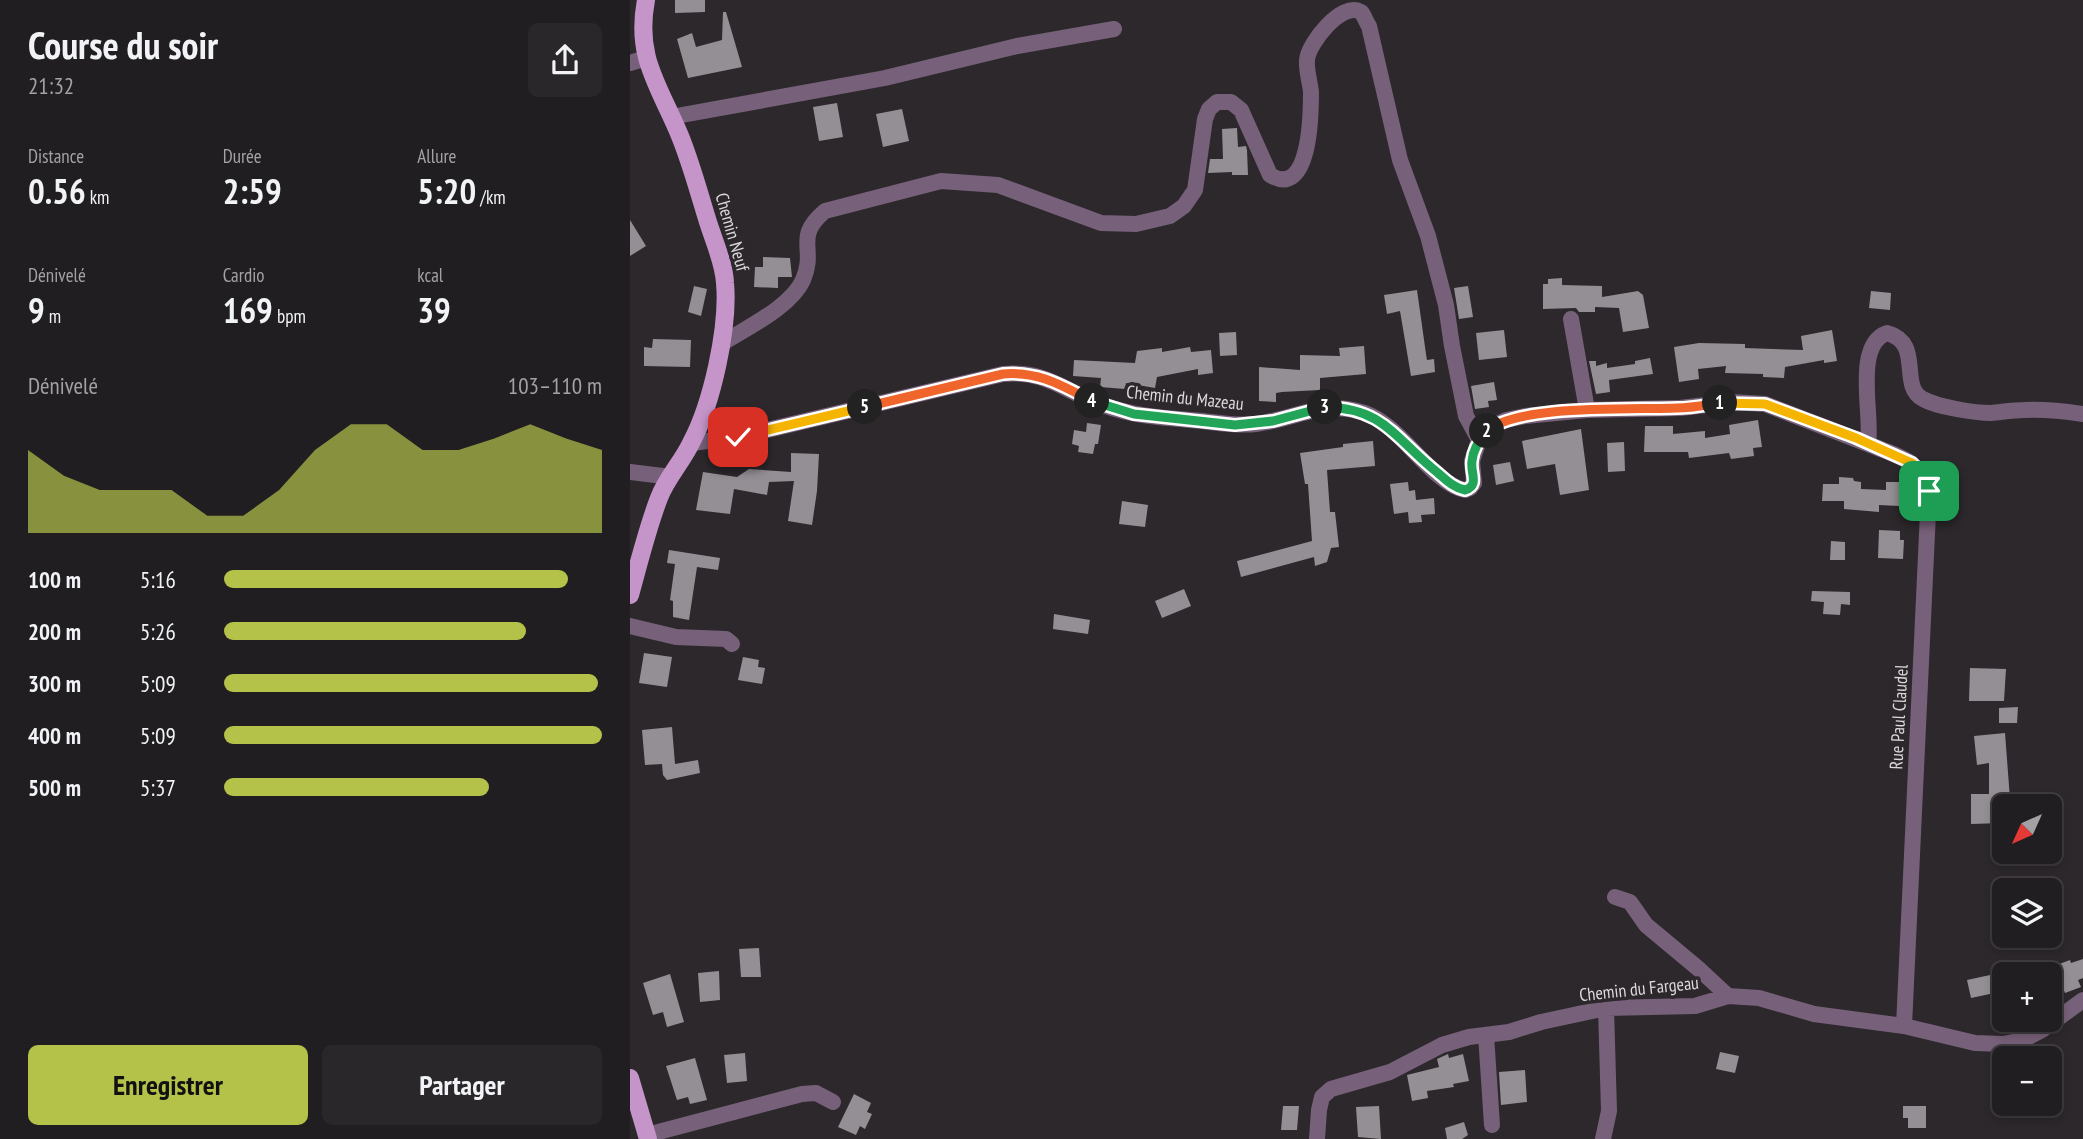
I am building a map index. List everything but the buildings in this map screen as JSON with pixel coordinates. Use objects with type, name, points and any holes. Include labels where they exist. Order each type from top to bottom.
[{"type":"main road","name":"Chemin Neuf","points":[[630,595],[659,496],[692,443],[713,383],[721,344],[725,282],[681,137],[653,81],[638,61],[646,0]]},
{"type":"main road","points":[[630,1078],[634,1105],[648,1137]]},
{"type":"street","points":[[721,344],[792,297],[803,280],[808,259],[807,234],[811,223],[825,211],[941,181],[998,185],[1101,223],[1136,224],[1170,216],[1184,206],[1195,190],[1205,119],[1209,108],[1217,102],[1231,102],[1241,110],[1270,176],[1279,181],[1290,180],[1300,170],[1307,138],[1311,92],[1307,59],[1313,40],[1336,16],[1345,9],[1353,8],[1360,12],[1369,26],[1400,160],[1428,236],[1446,305],[1466,416],[1479,440],[1489,428],[1506,420],[1587,410],[1680,408],[1732,402],[1765,404],[1868,444],[1871,428],[1867,399],[1867,366],[1876,340],[1886,333],[1898,338],[1907,348],[1916,392],[1930,402],[1989,413],[2024,410],[2083,414]]},
{"type":"street","points":[[671,117],[885,78],[1017,46],[1114,29]]},
{"type":"street","points":[[1571,319],[1587,410]]},
{"type":"street","name":"Chemin du Mazeau","points":[[692,443],[738,437],[1003,374],[1021,373],[1048,379],[1101,405],[1146,416],[1235,425],[1273,421],[1326,407],[1346,409],[1381,420],[1434,470],[1454,486],[1465,490],[1474,483],[1472,461],[1479,440]]},
{"type":"street","name":"Rue Paul Claudel","points":[[1868,444],[1912,463],[1923,474],[1929,491],[1903,1026]]},
{"type":"street","points":[[630,472],[671,477]]},
{"type":"street","points":[[630,626],[676,636],[726,639],[732,644]]},
{"type":"street","points":[[1615,897],[1630,902],[1646,925],[1728,996]]},
{"type":"street","name":"Chemin du Fargeau","points":[[1317,1139],[1322,1097],[1331,1089],[1390,1072],[1442,1045],[1606,1008],[1695,1006],[1728,996],[1759,998],[1814,1014],[1903,1026],[1975,1043],[2003,1044],[2023,1040],[2042,1030],[2083,1000]]},
{"type":"street","points":[[1603,1139],[1608,1111],[1606,1008]]},
{"type":"street","points":[[1486,1035],[1492,1125]]},
{"type":"street","points":[[648,1137],[802,1094],[816,1093],[833,1102]]},
{"type":"route","points":[[738,437],[1003,374],[1021,373],[1048,379],[1101,405],[1134,414],[1235,425],[1273,421],[1326,407],[1365,414],[1381,420],[1434,470],[1454,486],[1465,490],[1474,483],[1472,461],[1479,440],[1489,428],[1506,420],[1587,410],[1680,408],[1732,402],[1765,404],[1856,438],[1912,463],[1923,474],[1929,491]]}]
